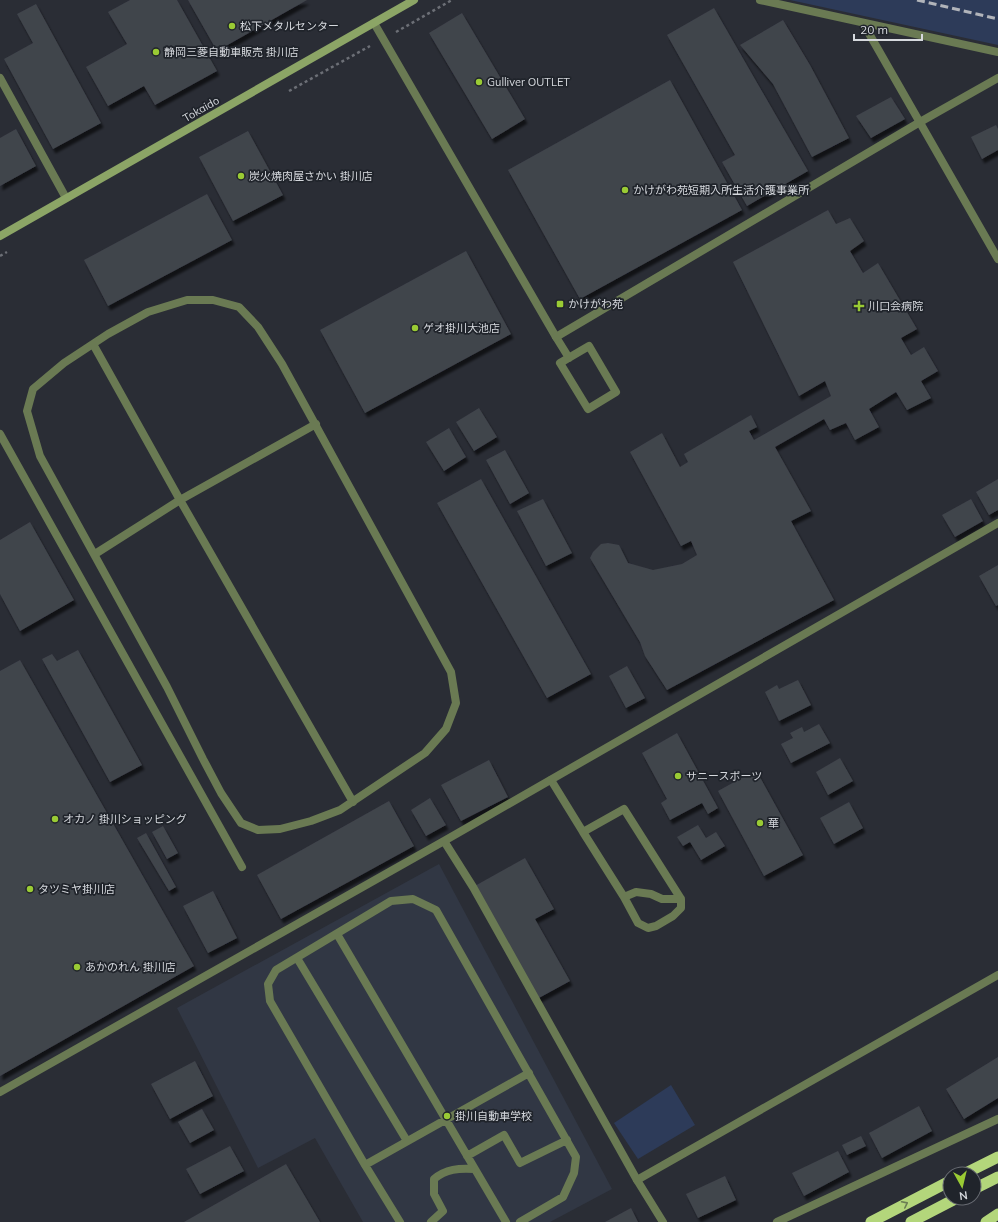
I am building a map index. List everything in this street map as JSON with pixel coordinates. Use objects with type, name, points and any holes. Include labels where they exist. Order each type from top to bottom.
[{"type":"highway","points":[[980,1166],[998,1157]]},
{"type":"highway","points":[[982,1186],[998,1177]]},
{"type":"highway","points":[[871,1222],[942,1185]]},
{"type":"highway","points":[[911,1222],[942,1206]]},
{"type":"highway","points":[[986,1222],[998,1214]]},
{"type":"main road","name":"Tokaido","points":[[0,236],[414,0]]},
{"type":"street","points":[[760,0],[998,52]]},
{"type":"street","points":[[374,23],[569,358]]},
{"type":"street","points":[[863,23],[998,259]]},
{"type":"street","points":[[0,78],[66,198]]},
{"type":"street","points":[[556,337],[920,122],[998,78]]},
{"type":"street","points":[[187,300],[213,300],[238,307],[258,327],[282,364],[450,672],[456,703],[446,729],[425,753],[340,810],[311,821],[280,829],[258,830],[241,823],[217,786],[167,687],[40,456],[28,411],[33,389],[64,363],[93,344],[148,312],[187,300]]},
{"type":"street","points":[[93,344],[180,500],[353,802]]},
{"type":"street","points":[[589,346],[616,392],[588,409],[560,363],[569,358],[589,346]]},
{"type":"street","points":[[95,554],[180,500],[316,424]]},
{"type":"street","points":[[0,434],[242,867]]},
{"type":"street","points":[[0,1092],[551,780],[998,523]]},
{"type":"street","points":[[551,780],[583,832],[624,897],[638,923],[648,928],[656,926],[673,916],[680,908],[681,899],[624,809],[583,832]]},
{"type":"street","points":[[444,840],[477,894],[663,1222]]},
{"type":"street","points":[[624,897],[636,892],[651,894],[662,899],[681,899]]},
{"type":"street","points":[[400,1222],[365,1165],[270,1001],[268,984],[276,970],[391,901],[414,899],[436,910],[576,1157],[574,1173],[563,1197],[520,1222]]},
{"type":"street","points":[[337,934],[506,1222]]},
{"type":"street","points":[[297,958],[407,1141]]},
{"type":"street","points":[[638,1180],[998,975]]},
{"type":"street","points":[[365,1165],[529,1073]]},
{"type":"street","points":[[777,1222],[998,1119]]},
{"type":"street","points":[[467,1156],[504,1135],[520,1163],[567,1140]]},
{"type":"street","points":[[431,1222],[443,1212],[434,1194],[434,1180],[440,1174],[448,1171],[463,1168],[474,1169]]},
{"type":"path","points":[[390,35],[452,0]]},
{"type":"path","points":[[369,47],[376,43]]},
{"type":"shaded area","points":[[790,0],[998,0],[998,45]]},
{"type":"shaded area","points":[[439,864],[612,1189],[550,1222],[363,1222],[315,1138],[258,1168],[177,1008]]},
{"type":"shaded area","points":[[671,1085],[695,1125],[638,1159],[614,1123]]},
{"type":"building","points":[[130,0],[177,0],[217,71],[155,105],[144,86],[108,106],[86,67],[127,44],[108,12]]},
{"type":"building","name":"松下メタルセンター","points":[[188,0],[307,0],[217,51]]},
{"type":"building","points":[[36,4],[101,123],[53,149],[4,59],[33,43],[17,14]]},
{"type":"building","name":"かけがわ苑短期入所生活介護事業所","points":[[714,8],[808,171],[747,206],[722,162],[735,155],[667,35]]},
{"type":"building","points":[[462,13],[525,119],[492,139],[429,33]]},
{"type":"building","points":[[783,20],[810,65],[849,138],[812,157],[773,84],[740,45]]},
{"type":"building","name":"かけがわ苑短期入所生活介護事業所","points":[[670,80],[742,210],[580,299],[508,170]]},
{"type":"building","points":[[891,97],[905,119],[871,138],[856,116]]},
{"type":"building","points":[[996,125],[998,129],[998,150],[982,159],[971,137]]},
{"type":"building","points":[[16,129],[36,166],[0,186],[0,138]]},
{"type":"building","name":"炭火焼肉屋さかい 掛川店","points":[[248,131],[283,195],[233,221],[199,157]]},
{"type":"building","points":[[207,194],[232,240],[108,306],[84,260]]},
{"type":"building","points":[[828,210],[836,224],[850,218],[864,241],[850,251],[863,273],[878,263],[917,329],[901,338],[911,355],[924,347],[938,371],[921,381],[931,398],[907,410],[896,392],[869,409],[879,427],[855,440],[846,423],[830,430],[824,419],[775,447],[811,511],[791,521],[834,600],[667,690],[645,656],[640,642],[590,558],[593,552],[601,544],[608,543],[619,545],[628,563],[653,570],[682,564],[697,555],[691,541],[681,546],[630,452],[662,433],[680,467],[688,462],[684,454],[751,415],[757,427],[749,431],[754,440],[831,396],[825,381],[799,396],[733,262]]},
{"type":"building","points":[[466,251],[511,334],[365,413],[320,330]]},
{"type":"building","points":[[479,408],[497,437],[474,451],[456,422]]},
{"type":"building","points":[[449,428],[466,457],[444,471],[426,442]]},
{"type":"building","points":[[505,450],[529,493],[510,504],[486,460]]},
{"type":"building","points":[[481,479],[591,674],[547,698],[437,503]]},
{"type":"building","points":[[998,479],[998,510],[989,515],[976,492]]},
{"type":"building","points":[[543,499],[572,553],[546,566],[517,511]]},
{"type":"building","points":[[971,499],[983,521],[955,537],[942,515]]},
{"type":"building","points":[[30,522],[74,600],[20,631],[0,594],[0,540]]},
{"type":"building","points":[[998,565],[998,605],[996,606],[979,576]]},
{"type":"building","points":[[78,650],[142,765],[110,782],[42,659],[52,654],[57,661]]},
{"type":"building","name":"オカノ 掛川ショッピング","points":[[20,660],[194,966],[0,1076],[0,671]]},
{"type":"building","points":[[627,666],[645,698],[626,708],[609,676]]},
{"type":"building","points":[[798,680],[811,705],[779,721],[765,692],[777,685],[779,689]]},
{"type":"building","points":[[819,724],[830,743],[791,763],[781,744],[793,738],[790,733],[802,727],[804,732]]},
{"type":"building","name":"サニースポーツ","points":[[677,733],[718,808],[708,814],[702,803],[670,820],[661,803],[667,799],[642,753]]},
{"type":"building","points":[[840,758],[853,781],[828,795],[816,772]]},
{"type":"building","points":[[489,760],[508,797],[461,821],[441,785]]},
{"type":"building","name":"華","points":[[756,770],[803,855],[764,876],[718,791]]},
{"type":"building","points":[[430,798],[446,825],[426,836],[411,810]]},
{"type":"building","points":[[389,801],[414,846],[281,919],[257,875]]},
{"type":"building","points":[[849,802],[863,828],[834,844],[820,818]]},
{"type":"building","points":[[698,825],[706,838],[716,832],[725,846],[701,860],[690,842],[683,846],[677,837]]},
{"type":"building","points":[[163,826],[178,853],[167,859],[152,832]]},
{"type":"building","points":[[146,833],[176,887],[169,891],[137,838]]},
{"type":"building","points":[[525,858],[554,909],[535,919],[570,981],[537,999],[473,887]]},
{"type":"building","points":[[213,891],[237,938],[208,953],[183,906]]},
{"type":"building","points":[[998,1057],[998,1098],[964,1119],[946,1089]]},
{"type":"building","points":[[195,1061],[213,1096],[170,1119],[151,1084]]},
{"type":"building","points":[[919,1106],[932,1131],[882,1158],[869,1133]]},
{"type":"building","points":[[202,1109],[214,1130],[190,1143],[178,1122]]},
{"type":"building","points":[[861,1136],[866,1146],[847,1155],[842,1145]]},
{"type":"building","points":[[230,1146],[244,1171],[200,1194],[186,1169]]},
{"type":"building","points":[[838,1151],[849,1172],[804,1196],[792,1173]]},
{"type":"building","points":[[286,1164],[320,1222],[184,1222]]},
{"type":"building","points":[[725,1176],[736,1200],[698,1218],[686,1194]]},
{"type":"building","points":[[631,1208],[638,1222],[605,1222]]},
{"type":"railway","points":[[917,0],[998,19]]},
{"type":"place","name":"松下メタルセンター","points":[[232,26]]},
{"type":"place","name":"静岡三菱自動車販売 掛川店","points":[[156,52]]},
{"type":"place","name":"Gulliver OUTLET","points":[[479,82]]},
{"type":"place","name":"炭火焼肉屋さかい 掛川店","points":[[241,176]]},
{"type":"place","name":"かけがわ苑短期入所生活介護事業所","points":[[625,190]]},
{"type":"place","name":"かけがわ苑","points":[[560,304]]},
{"type":"place","name":"川口会病院","points":[[859,306]]},
{"type":"place","name":"ゲオ掛川大池店","points":[[415,328]]},
{"type":"place","name":"サニースポーツ","points":[[678,776]]},
{"type":"place","name":"オカノ 掛川ショッピング","points":[[55,819]]},
{"type":"place","name":"華","points":[[760,823]]},
{"type":"place","name":"タツミヤ掛川店","points":[[30,889]]},
{"type":"place","name":"あかのれん 掛川店","points":[[77,967]]},
{"type":"place","name":"掛川自動車学校","points":[[447,1116]]}]
